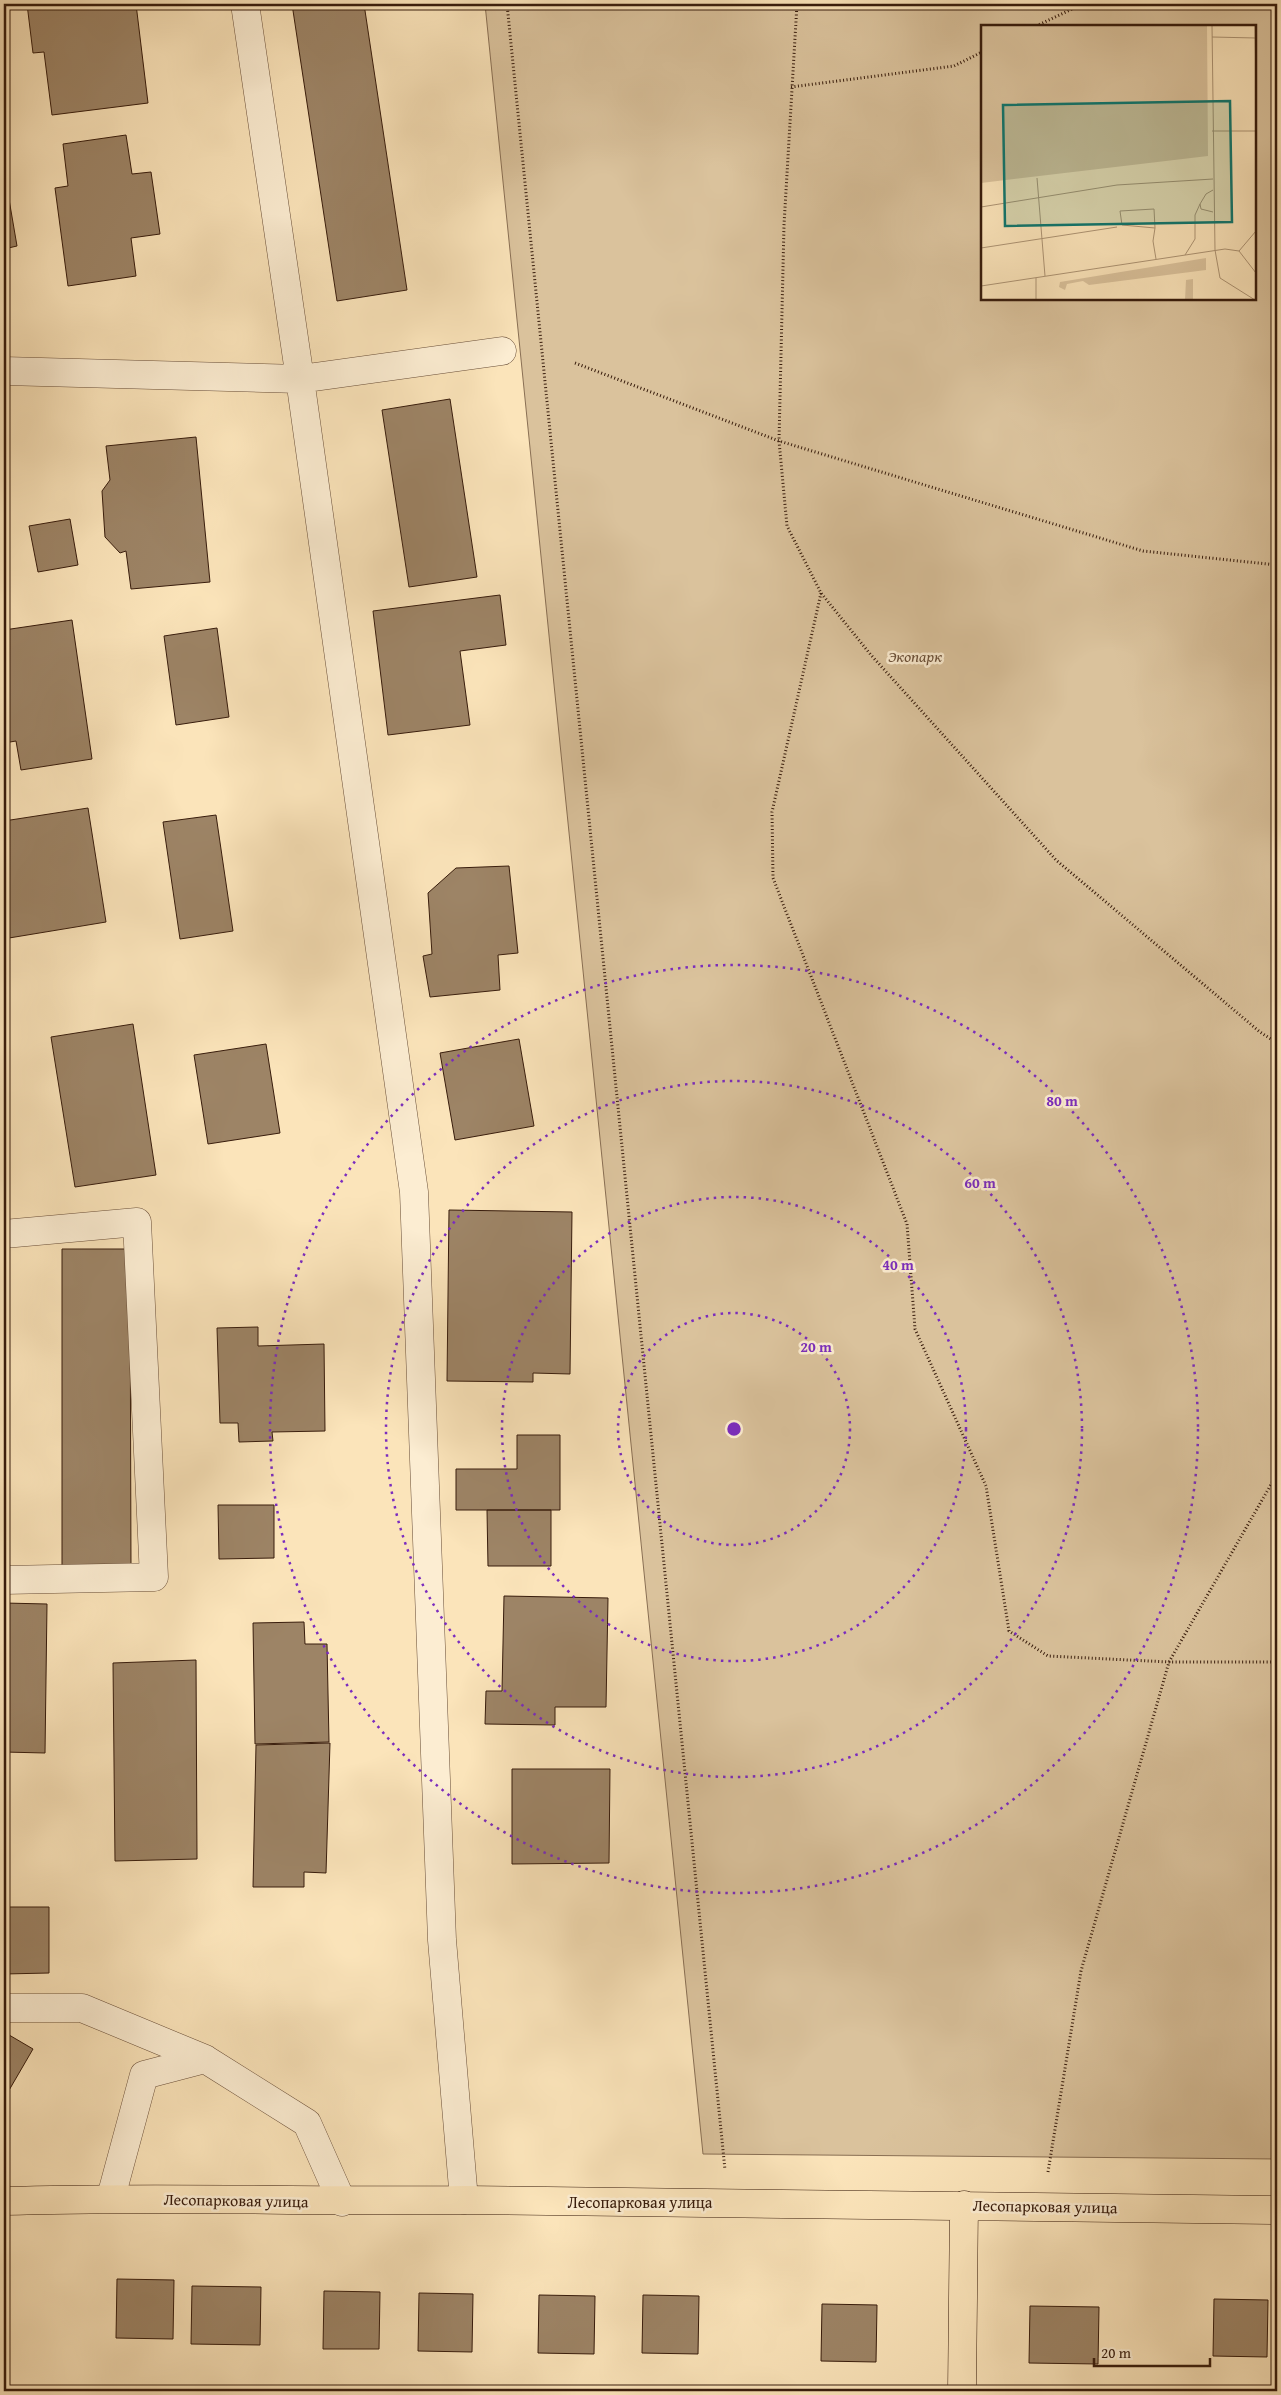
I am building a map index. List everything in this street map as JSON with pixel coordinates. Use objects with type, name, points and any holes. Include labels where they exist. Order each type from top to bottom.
[{"type":"main road","name":"Лесопарковая улица","points":[[4,2201],[111,2198],[342,2202],[464,2200],[1277,2210]]},
{"type":"main road","points":[[962,2391],[964,2205]]},
{"type":"street","points":[[245,4],[300,379],[414,1192],[442,1940],[464,2200]]},
{"type":"street","points":[[4,370],[300,379],[502,351]]},
{"type":"street","points":[[4,1234],[137,1222],[154,1577],[4,1580]]},
{"type":"street","points":[[4,2008],[82,2008],[205,2060],[308,2123],[342,2202]]},
{"type":"street","points":[[111,2198],[144,2075],[205,2060]]},
{"type":"path","points":[[507,4],[725,2175]]},
{"type":"path","points":[[797,4],[784,225],[780,442],[787,526],[821,593],[871,655],[1056,860],[1260,1032],[1277,1043]]},
{"type":"path","points":[[1038,25],[1083,4]]},
{"type":"path","points":[[791,87],[954,66],[981,52]]},
{"type":"path","points":[[575,363],[780,442],[1144,551],[1277,564]]},
{"type":"path","points":[[821,593],[772,812],[772,878],[906,1224],[915,1329],[986,1486],[1009,1631],[1048,1656],[1169,1662],[1277,1662]]},
{"type":"path","points":[[1047,2180],[1081,1971],[1169,1662],[1277,1474]]},
{"type":"green space","name":"Экопарк","points":[[485,4],[1277,4],[1277,2159],[703,2154]]},
{"type":"building","points":[[27,4],[136,4],[148,103],[52,115],[44,52],[33,53]]},
{"type":"building","points":[[292,4],[364,4],[407,290],[337,301]]},
{"type":"building","points":[[126,135],[132,174],[151,172],[160,234],[131,238],[136,276],[68,286],[55,188],[68,186],[63,144]]},
{"type":"building","points":[[4,170],[17,246],[4,249]]},
{"type":"building","points":[[450,399],[477,577],[409,587],[382,410]]},
{"type":"building","points":[[196,437],[210,582],[131,589],[126,551],[120,553],[105,537],[102,491],[110,480],[106,446]]},
{"type":"building","points":[[70,519],[78,565],[38,572],[29,526]]},
{"type":"building","points":[[500,595],[506,645],[460,651],[470,725],[388,735],[373,611]]},
{"type":"building","points":[[72,620],[92,759],[21,770],[16,741],[4,743],[4,630]]},
{"type":"building","points":[[217,628],[229,717],[176,725],[164,636]]},
{"type":"building","points":[[88,808],[106,922],[9,938],[4,906],[4,821]]},
{"type":"building","points":[[216,815],[233,931],[180,939],[163,822]]},
{"type":"building","points":[[509,866],[518,953],[498,955],[500,990],[430,997],[423,956],[432,954],[428,893],[456,868]]},
{"type":"building","points":[[133,1024],[156,1175],[75,1187],[51,1037]]},
{"type":"building","points":[[519,1039],[534,1126],[455,1140],[440,1053]]},
{"type":"building","points":[[266,1044],[280,1133],[208,1144],[194,1055]]},
{"type":"building","points":[[449,1210],[572,1212],[570,1374],[533,1373],[533,1382],[447,1381]]},
{"type":"building","points":[[62,1249],[130,1249],[131,1568],[62,1568]]},
{"type":"building","points":[[258,1327],[258,1346],[324,1344],[325,1431],[272,1432],[273,1441],[239,1442],[238,1423],[220,1423],[217,1328]]},
{"type":"building","points":[[517,1435],[560,1435],[560,1510],[456,1510],[456,1469],[517,1469]]},
{"type":"building","points":[[218,1505],[274,1505],[274,1558],[219,1559]]},
{"type":"building","points":[[487,1510],[551,1510],[551,1566],[488,1566]]},
{"type":"building","points":[[504,1596],[608,1598],[606,1707],[555,1707],[555,1725],[485,1724],[486,1691],[502,1691]]},
{"type":"building","points":[[4,1603],[47,1604],[45,1753],[4,1752]]},
{"type":"building","points":[[304,1622],[305,1644],[327,1644],[329,1742],[255,1744],[253,1623]]},
{"type":"building","points":[[196,1660],[197,1859],[115,1861],[113,1663]]},
{"type":"building","points":[[330,1743],[326,1873],[304,1872],[304,1887],[253,1887],[256,1745]]},
{"type":"building","points":[[512,1769],[610,1769],[609,1863],[512,1864]]},
{"type":"building","points":[[4,1907],[49,1907],[49,1973],[4,1974]]},
{"type":"building","points":[[4,2032],[33,2049],[8,2092],[4,2090]]},
{"type":"building","points":[[117,2279],[174,2280],[173,2339],[116,2338]]},
{"type":"building","points":[[192,2286],[261,2287],[260,2345],[191,2344]]},
{"type":"building","points":[[324,2291],[380,2292],[379,2349],[323,2349]]},
{"type":"building","points":[[419,2293],[473,2294],[472,2352],[418,2351]]},
{"type":"building","points":[[539,2295],[595,2296],[594,2354],[538,2353]]},
{"type":"building","points":[[643,2295],[699,2296],[698,2354],[642,2353]]},
{"type":"building","points":[[1214,2299],[1268,2300],[1267,2357],[1213,2356]]},
{"type":"building","points":[[822,2304],[877,2305],[876,2362],[821,2361]]},
{"type":"building","points":[[1030,2306],[1099,2307],[1098,2364],[1029,2363]]}]
